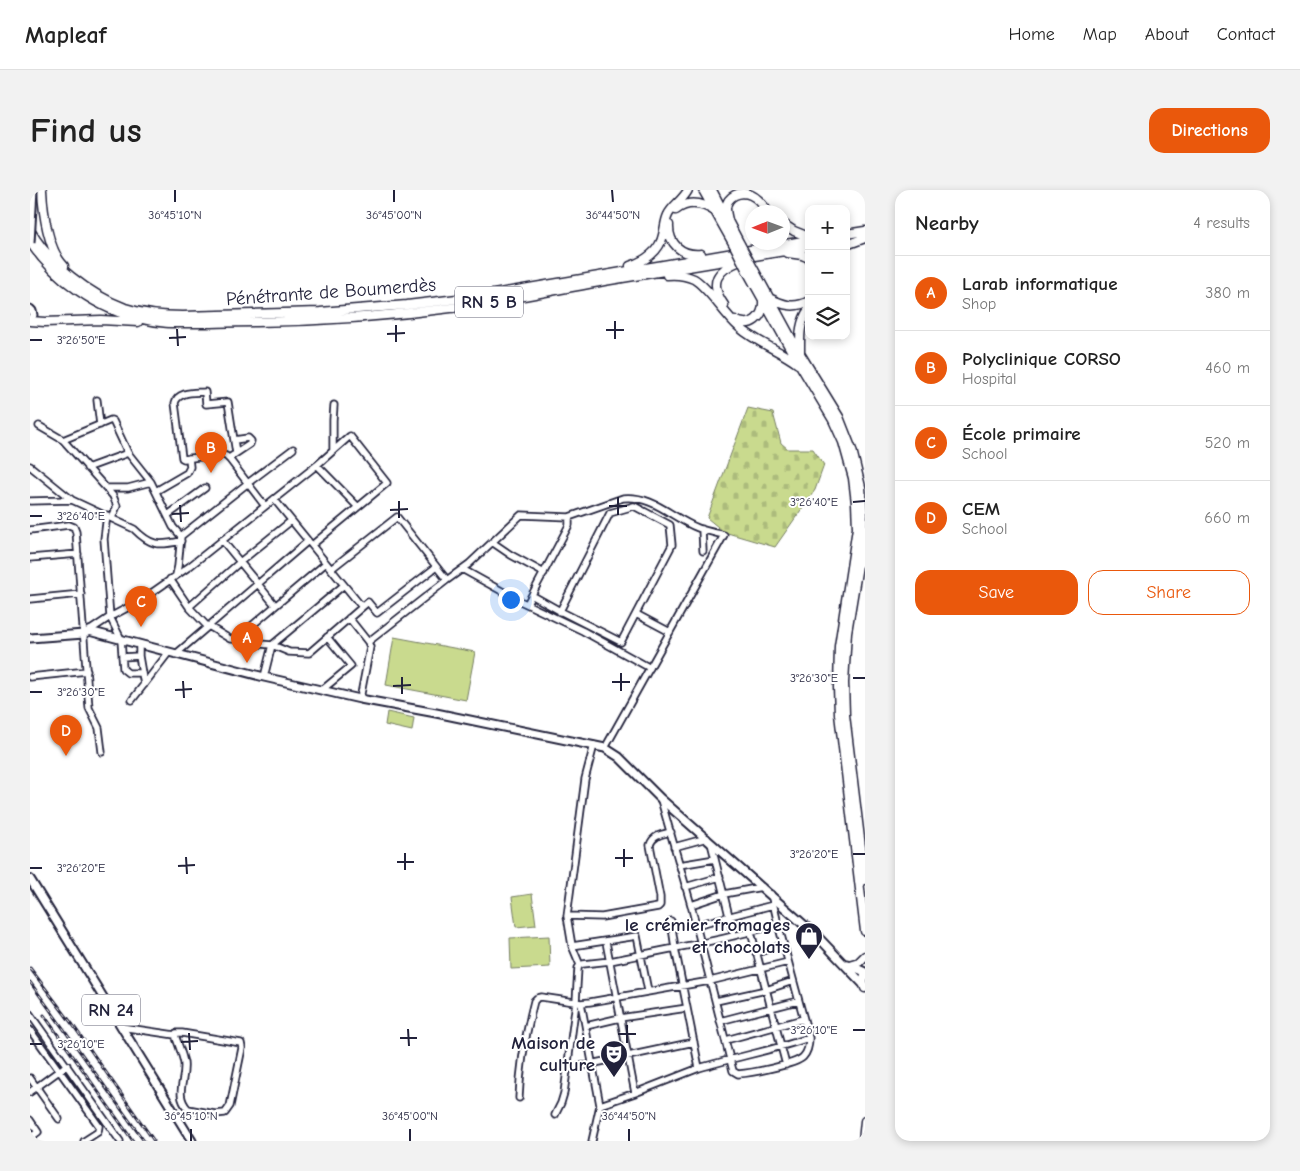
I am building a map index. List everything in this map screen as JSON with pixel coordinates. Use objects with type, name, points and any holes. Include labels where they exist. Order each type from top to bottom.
[{"type":"highway","points":[[42,190],[47,228],[56,256],[67,269],[107,300]]},
{"type":"highway","points":[[600,276],[610,270],[638,263],[656,250],[663,238],[668,214],[688,190]]},
{"type":"highway","points":[[703,190],[842,422],[852,450],[861,487],[863,528],[847,632],[844,683],[845,715],[865,880]]},
{"type":"highway","points":[[712,190],[728,220],[737,244]]},
{"type":"highway","points":[[751,190],[766,205]]},
{"type":"highway","points":[[728,220],[726,209],[728,203],[732,197],[740,193],[749,194],[763,205]]},
{"type":"highway","points":[[716,212],[700,204],[683,206],[674,212],[669,225],[669,233],[672,242],[682,252],[691,254],[711,252],[720,255]]},
{"type":"highway","points":[[790,228],[805,236]]},
{"type":"highway","name":"Pénétrante de Boumerdès","points":[[30,230],[52,261],[107,300],[132,310],[168,316],[320,312],[407,305],[482,296],[720,255],[776,252],[805,248]]},
{"type":"highway","points":[[850,233],[865,231]]},
{"type":"highway","points":[[850,239],[865,237]]},
{"type":"highway","points":[[850,244],[865,237]]},
{"type":"highway","name":"Pénétrante de Boumerdès","points":[[30,243],[56,273],[91,298],[124,314],[165,323],[281,322],[460,307],[638,276],[754,252],[805,239]]},
{"type":"highway","points":[[756,250],[724,269],[717,278],[716,290],[732,317],[744,323],[750,323],[758,317],[763,309],[766,298]]},
{"type":"highway","points":[[776,252],[805,257]]},
{"type":"highway","points":[[638,276],[674,274],[691,278],[703,287],[744,331],[802,368]]},
{"type":"highway","points":[[766,298],[787,306],[798,306],[805,303]]},
{"type":"highway","points":[[766,298],[791,350],[828,409],[838,430],[847,453],[855,490],[856,535],[840,640],[838,687],[839,714],[865,931]]},
{"type":"highway","points":[[800,354],[801,325],[805,315]]},
{"type":"highway","points":[[31,316],[45,322],[101,320],[165,323]]},
{"type":"highway","points":[[847,964],[859,962],[865,956]]},
{"type":"highway","points":[[864,986],[865,974]]},
{"type":"highway","points":[[863,1141],[865,1120]]},
{"type":"main road","points":[[30,243],[33,190]]},
{"type":"main road","points":[[30,303],[31,316]]},
{"type":"main road","points":[[30,638],[87,633],[139,644],[264,677],[360,699],[605,748],[619,757],[661,799],[819,938],[847,964],[864,986]]},
{"type":"main road","name":"RN 24","points":[[30,879],[192,1141]]},
{"type":"main road","points":[[847,964],[865,974]]},
{"type":"street","points":[[236,453],[228,402],[206,404],[205,392],[177,397],[175,403],[181,456],[184,459],[221,454],[228,458],[265,506]]},
{"type":"street","points":[[97,400],[100,425]]},
{"type":"street","points":[[333,451],[334,405]]},
{"type":"street","points":[[63,440],[113,421],[128,453],[151,482],[181,539],[176,575]]},
{"type":"street","points":[[39,426],[63,440],[113,496],[117,506],[109,517],[104,539],[110,617],[121,640],[123,669],[128,673],[142,673]]},
{"type":"street","points":[[87,633],[110,617],[140,601],[190,566],[317,465],[350,436],[387,483],[172,653],[132,700]]},
{"type":"street","points":[[228,458],[250,444],[251,440],[248,438],[234,440]]},
{"type":"street","points":[[30,466],[72,500],[134,528],[141,536],[159,545],[181,539],[248,483],[293,449]]},
{"type":"street","points":[[87,468],[128,453]]},
{"type":"street","points":[[156,491],[187,473],[190,467],[189,458]]},
{"type":"street","points":[[317,465],[358,507]]},
{"type":"street","points":[[106,488],[128,488],[151,482]]},
{"type":"street","points":[[168,515],[205,488]]},
{"type":"street","points":[[368,642],[462,569],[521,515],[569,517],[623,498],[632,497],[647,501],[702,529],[724,535],[605,748]]},
{"type":"street","points":[[274,499],[362,607]]},
{"type":"street","points":[[30,501],[72,500]]},
{"type":"street","points":[[558,619],[560,611],[610,513],[634,506],[670,525],[672,545],[618,650]]},
{"type":"street","points":[[331,569],[397,517],[447,580]]},
{"type":"street","points":[[527,604],[569,525],[569,517]]},
{"type":"street","points":[[189,607],[291,520]]},
{"type":"street","points":[[30,530],[70,525],[74,527],[76,532],[81,594],[87,633],[89,708],[99,728],[102,752]]},
{"type":"street","points":[[702,529],[703,550]]},
{"type":"street","points":[[222,540],[275,605]]},
{"type":"street","points":[[492,542],[544,573]]},
{"type":"street","points":[[30,558],[78,554]]},
{"type":"street","points":[[236,639],[326,563]]},
{"type":"street","points":[[170,580],[189,607],[208,626],[230,639],[236,639],[249,644],[272,645],[289,652],[309,653],[368,602],[376,613],[436,567]]},
{"type":"street","points":[[462,569],[650,668]]},
{"type":"street","points":[[264,677],[272,645],[344,585]]},
{"type":"street","points":[[30,599],[81,594]]},
{"type":"street","points":[[535,597],[621,642]]},
{"type":"street","points":[[636,614],[670,632]]},
{"type":"street","points":[[349,618],[368,642],[370,650],[360,699]]},
{"type":"street","points":[[322,690],[351,666],[327,637]]},
{"type":"street","points":[[139,644],[144,685]]},
{"type":"street","points":[[122,657],[139,656]]},
{"type":"street","points":[[30,676],[87,671]]},
{"type":"street","points":[[580,965],[572,946],[567,916],[585,779],[594,745]]},
{"type":"street","points":[[661,799],[691,905],[730,1059],[734,1071],[738,1074],[786,1065],[805,1056],[808,1049],[809,1038],[771,894]]},
{"type":"street","points":[[567,916],[602,917],[658,907],[660,905],[660,897],[650,844],[655,838],[671,832]]},
{"type":"street","points":[[674,847],[709,841],[734,936]]},
{"type":"street","points":[[680,865],[715,859]]},
{"type":"street","points":[[685,887],[720,877]]},
{"type":"street","points":[[691,905],[724,894],[762,887]]},
{"type":"street","points":[[696,925],[773,905]]},
{"type":"street","points":[[671,921],[699,1068]]},
{"type":"street","points":[[580,965],[701,944],[778,924]]},
{"type":"street","points":[[750,932],[786,1065]]},
{"type":"street","points":[[572,946],[637,936],[648,992]]},
{"type":"street","points":[[606,942],[635,1092]]},
{"type":"street","points":[[756,953],[783,945]]},
{"type":"street","points":[[519,1098],[520,1074],[530,1015],[535,999],[541,997],[578,1003],[710,981],[788,962]]},
{"type":"street","points":[[555,1115],[563,1098],[578,1003],[576,973],[580,965]]},
{"type":"street","points":[[716,1001],[766,990],[793,981]]},
{"type":"street","points":[[720,1020],[798,1001]]},
{"type":"street","points":[[578,1003],[586,1026],[600,1104],[592,1141]]},
{"type":"street","points":[[586,1026],[620,1018],[687,1008]]},
{"type":"street","points":[[30,1014],[120,1141]]},
{"type":"street","points":[[726,1040],[803,1019]]},
{"type":"street","points":[[121,1027],[175,1035],[176,1033],[182,1033],[241,1044],[242,1048],[230,1106],[225,1113],[220,1115],[188,1109],[183,1103],[181,1091],[184,1064],[175,1035]]},
{"type":"street","points":[[30,1030],[99,1126],[98,1132],[84,1141]]},
{"type":"street","points":[[600,1104],[699,1068],[809,1038]]},
{"type":"street","points":[[567,1069],[694,1042]]},
{"type":"street","points":[[30,1092],[66,1066]]},
{"type":"street","points":[[30,1078],[59,1119]]},
{"type":"street","points":[[30,1120],[38,1132],[30,1138]]},
{"type":"green space","points":[[748,408],[773,413],[781,443],[788,449],[813,449],[824,465],[815,490],[775,547],[724,532],[707,518]]},
{"type":"green space","points":[[394,637],[475,652],[466,700],[386,685]]},
{"type":"green space","points":[[387,712],[414,718],[412,731],[385,725]]},
{"type":"green space","points":[[532,894],[536,925],[516,927],[512,897]]},
{"type":"green space","points":[[549,936],[550,967],[511,969],[510,938]]},
{"type":"railway","points":[[30,968],[73,1025],[154,1141]]},
{"type":"railway","points":[[30,982],[144,1141]]},
{"type":"railway","points":[[44,1015],[133,1141]]},
{"type":"place","name":"Polyclinique CORSO","points":[[211,473]]},
{"type":"place","name":"École primaire","points":[[141,627]]},
{"type":"place","name":"Larab informatique","points":[[247,663]]},
{"type":"place","name":"CEM","points":[[66,756]]},
{"type":"place","name":"le crémier fromages et chocolats","points":[[809,960]]},
{"type":"place","name":"Maison de culture","points":[[614,1078]]}]
